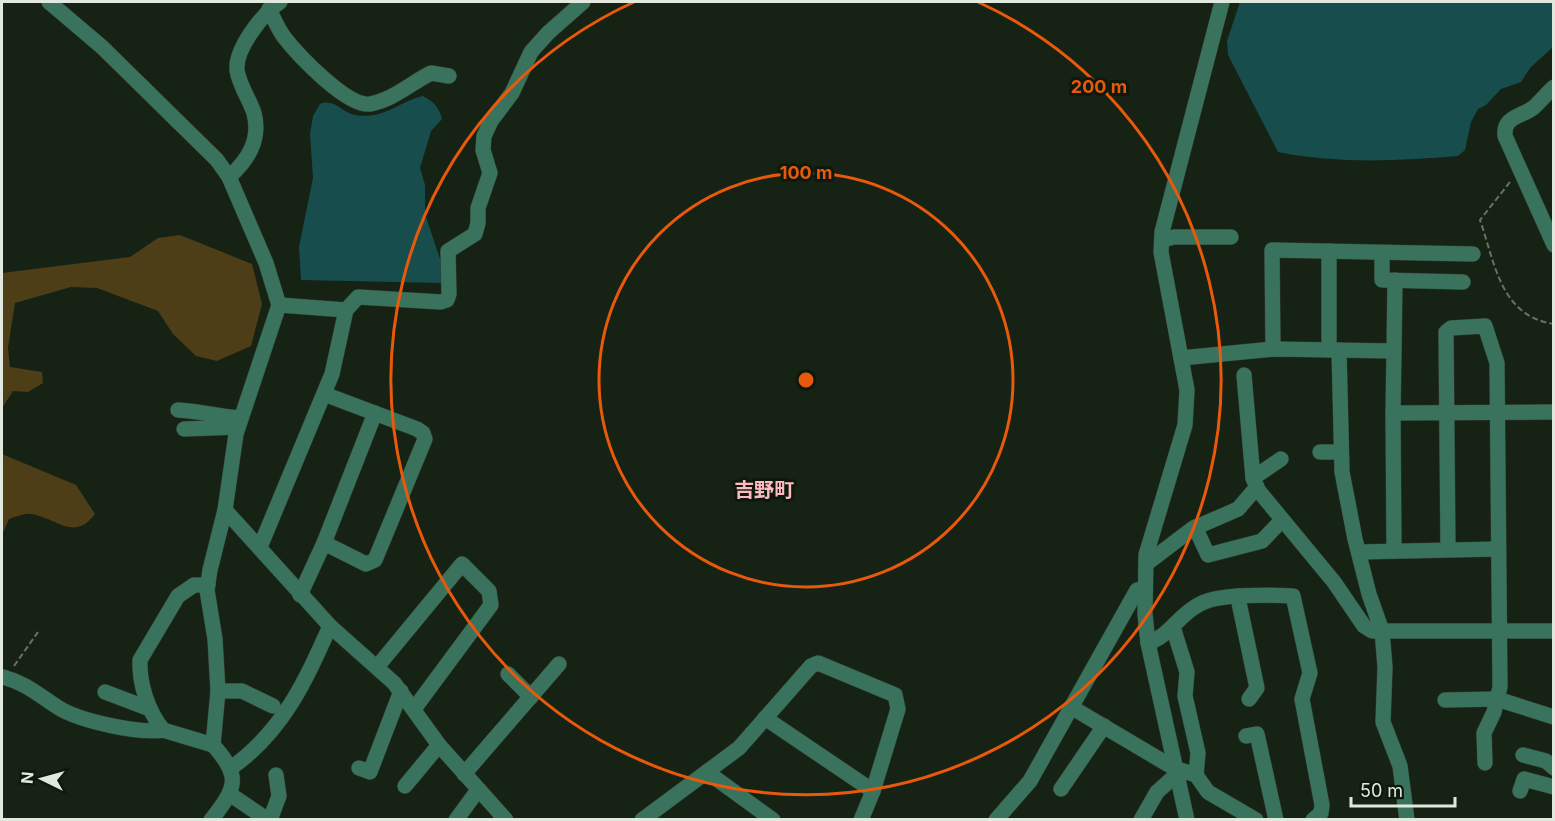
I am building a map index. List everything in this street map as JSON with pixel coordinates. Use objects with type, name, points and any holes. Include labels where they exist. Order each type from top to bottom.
[{"type":"street","points":[[49,2],[111,55],[217,160],[228,177],[266,263],[279,305],[240,422],[229,469],[225,510],[208,585],[215,639],[218,691],[213,745]]},
{"type":"street","points":[[260,547],[324,394],[346,310],[358,297],[447,300],[449,294],[448,251],[474,234],[478,223],[478,208],[489,173],[483,150],[484,136],[512,93],[531,52],[548,33],[584,2]]},
{"type":"street","points":[[1186,819],[1148,643],[1146,564],[1185,425],[1186,390],[1161,252],[1162,240],[1222,2]]},
{"type":"street","points":[[228,177],[250,155],[256,128],[254,113],[238,77],[239,58],[254,28],[274,5]]},
{"type":"street","points":[[274,5],[284,37],[340,92],[359,104],[380,101],[406,90],[431,73],[450,76]]},
{"type":"street","points":[[1553,88],[1533,107],[1509,120],[1504,129],[1505,136],[1554,245]]},
{"type":"street","points":[[1162,240],[1174,237],[1231,237]]},
{"type":"street","points":[[1274,349],[1272,250],[1473,255]]},
{"type":"street","points":[[1329,251],[1341,452],[1359,552],[1382,631],[1385,667],[1383,722],[1400,766],[1407,819]]},
{"type":"street","points":[[1382,252],[1382,280],[1395,280],[1437,288],[1463,282]]},
{"type":"street","points":[[1394,550],[1395,280]]},
{"type":"street","points":[[279,305],[346,310]]},
{"type":"street","points":[[1448,549],[1446,332],[1451,328],[1485,326],[1497,363],[1500,632],[1500,687],[1484,733],[1485,763]]},
{"type":"street","points":[[1181,358],[1274,349],[1394,351]]},
{"type":"street","points":[[1244,375],[1255,482],[1282,520],[1334,582],[1364,626],[1372,631],[1554,630]]},
{"type":"street","points":[[324,394],[423,433],[423,446],[375,560],[366,564],[324,543]]},
{"type":"street","points":[[178,411],[196,411],[240,422]]},
{"type":"street","points":[[1393,413],[1554,412]]},
{"type":"street","points":[[300,595],[324,543],[375,414]]},
{"type":"street","points":[[184,429],[240,422]]},
{"type":"street","points":[[1320,452],[1341,452]]},
{"type":"street","points":[[1146,564],[1195,527],[1238,509],[1255,482],[1281,459]]},
{"type":"street","points":[[225,510],[330,626],[401,691],[440,745],[506,819]]},
{"type":"street","points":[[1195,527],[1208,555],[1262,541],[1282,520]]},
{"type":"street","points":[[1359,552],[1498,549]]},
{"type":"street","points":[[376,667],[462,564],[489,591],[491,605],[414,709]]},
{"type":"street","points":[[162,730],[150,709],[140,670],[140,660],[178,596],[194,585],[208,585]]},
{"type":"street","points":[[996,819],[1030,781],[1137,590],[1145,588]]},
{"type":"street","points":[[1148,643],[1160,639],[1200,603],[1229,597],[1293,596],[1310,673],[1302,699],[1322,805],[1321,813],[1313,819]]},
{"type":"street","points":[[1238,598],[1257,688],[1249,699]]},
{"type":"street","points":[[231,768],[252,751],[287,712],[300,692],[330,626]]},
{"type":"street","points":[[1173,627],[1187,672],[1185,696],[1197,753],[1196,775],[1208,792],[1256,819]]},
{"type":"street","points":[[642,819],[739,748],[810,666],[818,663],[826,664],[895,695],[898,709],[873,791],[861,819]]},
{"type":"street","points":[[464,774],[559,664]]},
{"type":"street","points":[[508,674],[531,697]]},
{"type":"street","points":[[3,677],[38,692],[60,709],[78,716],[140,731],[162,730],[213,745],[231,768],[231,795],[211,819]]},
{"type":"street","points":[[218,691],[242,691],[273,706]]},
{"type":"street","points":[[359,768],[370,772],[401,691]]},
{"type":"street","points":[[105,692],[150,709]]},
{"type":"street","points":[[1445,700],[1497,699],[1554,717]]},
{"type":"street","points":[[1071,707],[1175,771],[1196,775]]},
{"type":"street","points":[[765,718],[873,791]]},
{"type":"street","points":[[1061,789],[1104,726]]},
{"type":"street","points":[[1246,736],[1257,734],[1276,819]]},
{"type":"street","points":[[405,786],[440,745]]},
{"type":"street","points":[[1523,755],[1546,761],[1554,768]]},
{"type":"street","points":[[1141,819],[1157,792],[1175,771]]},
{"type":"street","points":[[707,772],[773,819]]},
{"type":"street","points":[[231,795],[269,819],[279,796],[276,775]]},
{"type":"street","points":[[1520,791],[1524,778],[1554,787]]},
{"type":"street","points":[[456,819],[478,790]]},
{"type":"path","points":[[1511,181],[1480,220],[1504,290],[1512,304],[1522,313],[1539,322],[1554,324]]},
{"type":"path","points":[[3,677],[38,632]]},
{"type":"shaded area","points":[[180,235],[252,264],[262,304],[251,346],[217,361],[196,356],[173,334],[158,311],[97,288],[71,287],[15,303],[8,348],[10,367],[42,372],[43,383],[28,392],[13,391],[2,408],[2,273],[130,257],[158,238]]},
{"type":"shaded area","points":[[2,454],[76,485],[95,514],[80,526],[72,527],[40,516],[23,515],[9,519],[2,535]]},
{"type":"water","points":[[1240,2],[1553,2],[1553,47],[1530,68],[1521,82],[1501,89],[1486,105],[1478,109],[1471,122],[1465,150],[1458,156],[1345,160],[1300,156],[1278,152],[1228,55],[1227,41]]},
{"type":"water","points":[[423,96],[436,105],[442,119],[431,131],[420,168],[425,185],[425,214],[440,259],[443,283],[301,280],[299,247],[313,178],[310,134],[313,116],[320,104],[334,104],[355,115],[365,116],[383,113]]},
{"type":"district","name":"吉野町","points":[[764,490]]}]
